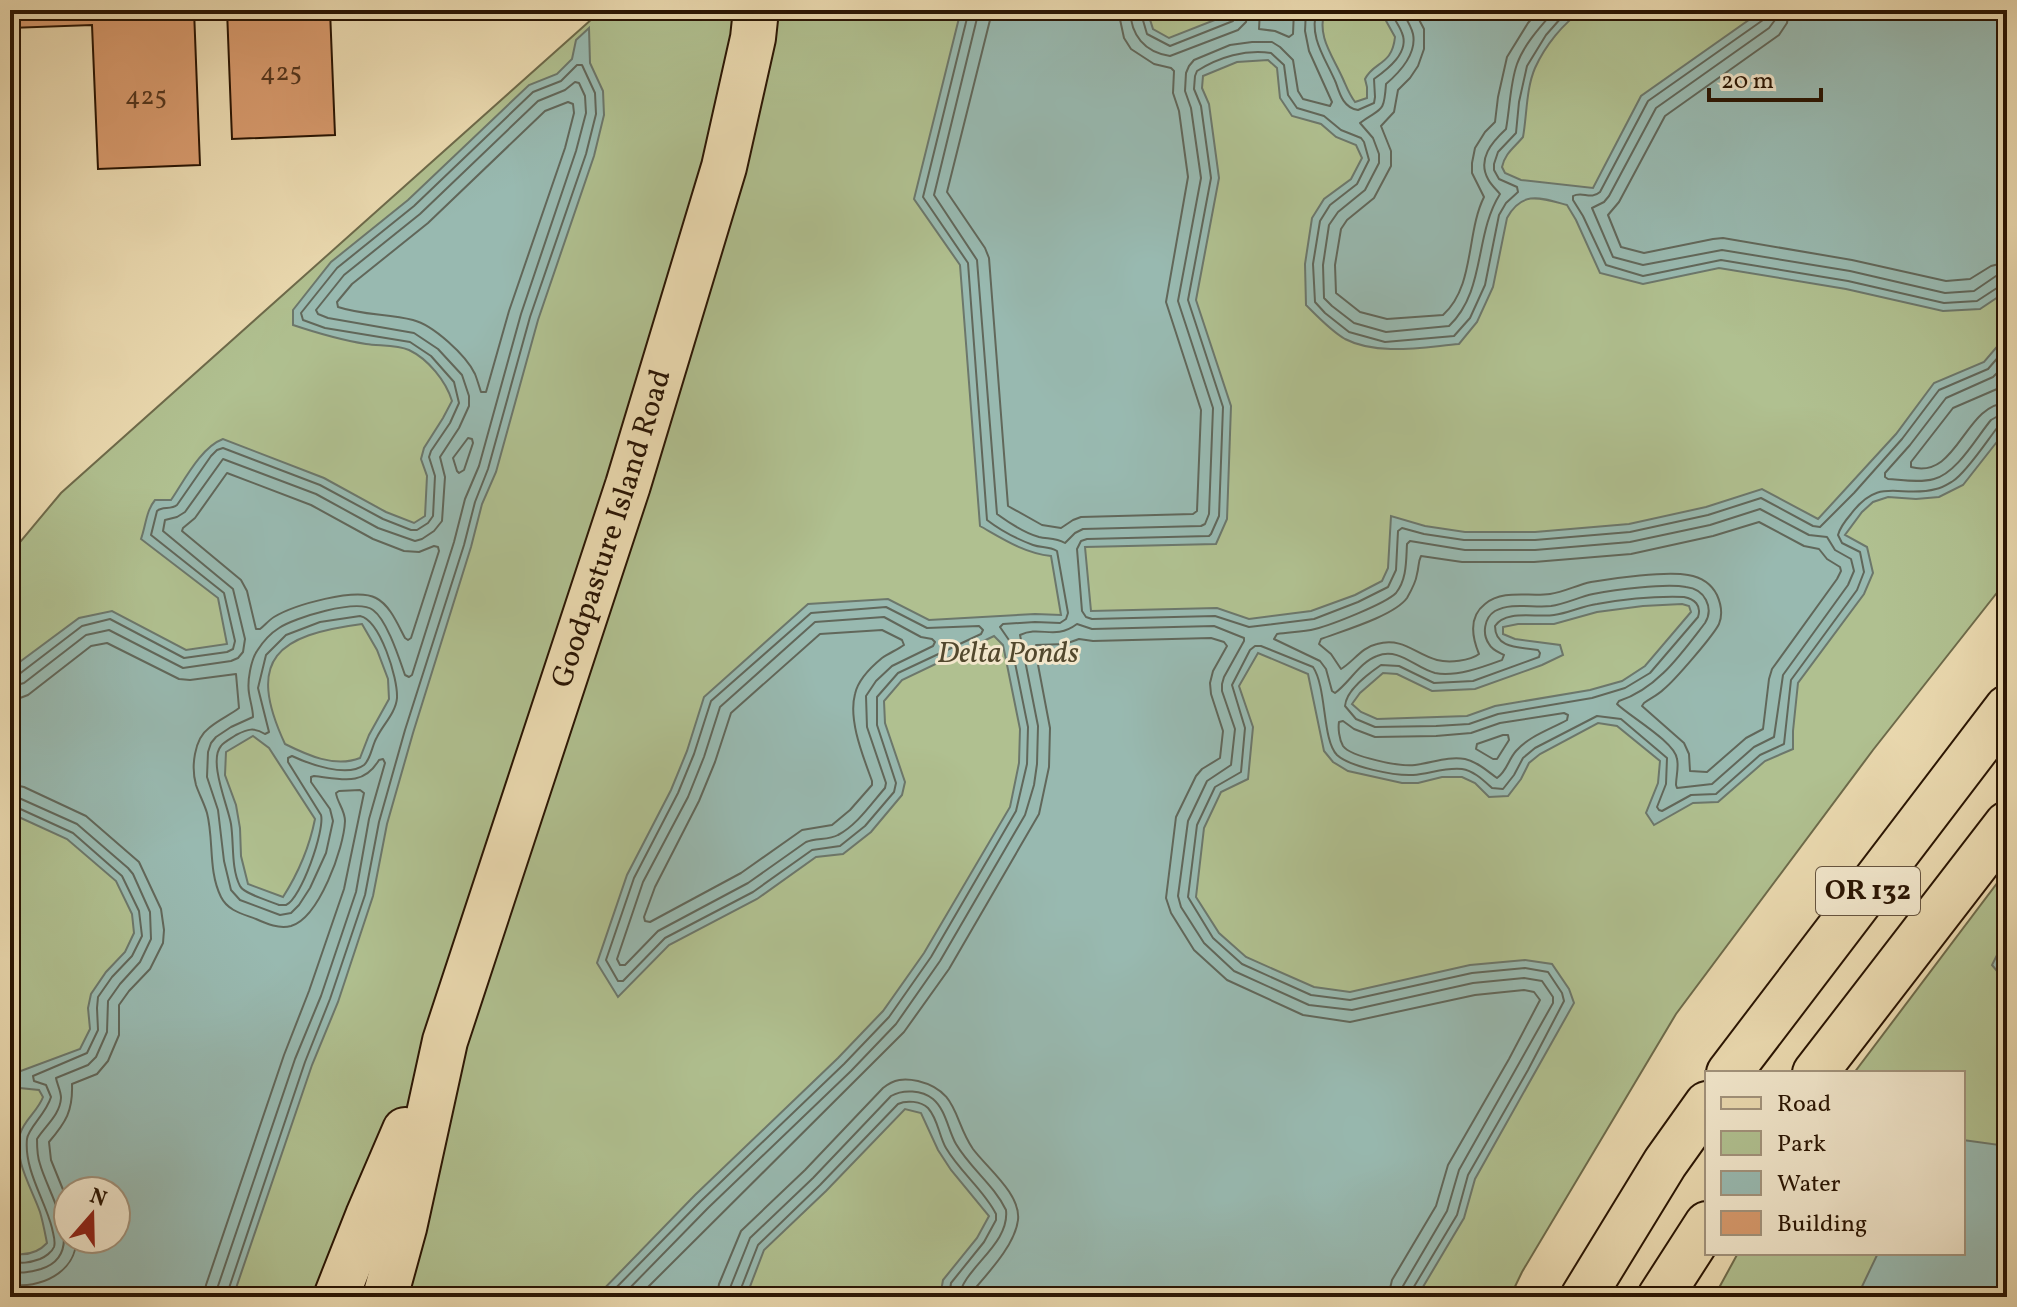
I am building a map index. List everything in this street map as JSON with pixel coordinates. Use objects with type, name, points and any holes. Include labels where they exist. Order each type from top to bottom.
[{"type":"main road","name":"Goodpasture Island Road","points":[[336,1297],[445,1041],[628,485],[724,167],[753,38],[756,10]]},
{"type":"main road","name":"OR 132","points":[[1731,1071],[2007,708]]},
{"type":"main road","name":"OR 132","points":[[1817,1071],[2007,824]]},
{"type":"main road","name":"Goodpasture Island Road","points":[[385,1297],[404,1228],[445,1041]]},
{"type":"main road","points":[[1583,1297],[1665,1163],[1705,1107]]},
{"type":"main road","points":[[1660,1297],[1705,1227]]},
{"type":"green space","name":"Delta Ponds","points":[[602,10],[2007,10],[2007,580],[1873,750],[1676,1014],[1510,1297],[10,1297],[10,554],[61,493]]},
{"type":"green space","points":[[2007,870],[2007,1297],[1714,1297],[1737,1255],[1965,1255],[1965,1071],[1856,1071]]},
{"type":"water","points":[[961,10],[1147,10],[1153,29],[1169,38],[1230,14],[1230,10],[1325,10],[1324,37],[1355,102],[1367,98],[1365,79],[1387,58],[1393,46],[1395,37],[1380,10],[1583,10],[1562,28],[1539,60],[1530,85],[1523,137],[1508,154],[1502,167],[1505,173],[1521,180],[1593,188],[1641,96],[1763,10],[2007,10],[2007,291],[1980,309],[1943,311],[1846,289],[1719,268],[1643,284],[1600,273],[1567,205],[1533,198],[1519,203],[1507,218],[1493,287],[1477,322],[1459,344],[1386,349],[1358,344],[1335,332],[1306,305],[1305,264],[1312,218],[1324,199],[1351,179],[1362,158],[1356,145],[1336,137],[1321,124],[1292,116],[1280,98],[1277,68],[1268,60],[1237,62],[1203,76],[1202,88],[1209,104],[1219,178],[1196,300],[1231,406],[1227,519],[1216,544],[1085,547],[1091,611],[1217,608],[1249,619],[1311,611],[1382,581],[1388,568],[1391,516],[1425,526],[1465,532],[1535,532],[1629,524],[1706,507],[1762,489],[1818,519],[1896,434],[1934,383],[1984,362],[2007,335],[2007,429],[1963,485],[1939,497],[1888,497],[1873,502],[1862,512],[1845,535],[1867,547],[1873,573],[1864,594],[1798,683],[1793,749],[1765,761],[1718,802],[1693,803],[1654,825],[1646,813],[1658,783],[1660,761],[1617,726],[1598,723],[1540,754],[1529,763],[1508,796],[1489,797],[1475,783],[1462,777],[1402,783],[1348,771],[1333,762],[1324,751],[1308,674],[1258,653],[1239,686],[1253,727],[1248,779],[1221,792],[1204,828],[1196,897],[1219,933],[1246,957],[1314,987],[1350,992],[1470,965],[1525,960],[1552,964],[1569,989],[1574,1003],[1475,1179],[1464,1218],[1417,1297],[940,1297],[943,1280],[977,1238],[989,1216],[951,1170],[921,1113],[905,1109],[764,1250],[746,1297],[596,1297],[883,1011],[924,953],[1010,807],[1019,763],[1020,729],[1003,645],[994,636],[902,680],[884,701],[885,723],[905,782],[902,795],[871,832],[843,854],[816,857],[757,899],[669,945],[618,997],[597,963],[627,875],[671,790],[704,697],[808,604],[888,599],[929,620],[1061,615],[1051,556],[1023,549],[980,526],[960,265],[914,199]],"holes":[[[1643,606],[1689,606],[1691,612],[1645,666],[1622,681],[1590,690],[1495,706],[1467,716],[1377,719],[1352,704],[1383,673],[1397,674],[1432,691],[1475,689],[1563,655],[1560,645],[1515,639],[1503,634],[1503,627],[1554,624],[1597,612]]]},
{"type":"water","points":[[589,28],[590,63],[603,91],[604,115],[594,156],[538,320],[496,472],[482,504],[413,733],[387,824],[373,896],[233,1297],[10,1297],[10,1253],[30,1253],[47,1243],[40,1212],[19,1154],[22,1129],[43,1097],[39,1090],[10,1087],[10,1075],[80,1049],[90,1029],[88,1008],[91,994],[125,952],[134,933],[132,914],[116,881],[67,839],[10,813],[10,672],[79,618],[112,611],[186,650],[227,644],[218,598],[141,539],[155,500],[171,500],[200,457],[223,439],[324,478],[386,512],[414,523],[425,516],[427,476],[421,459],[424,448],[452,401],[441,378],[423,359],[409,350],[347,340],[293,325],[293,310],[331,262],[408,200],[529,85],[557,74],[572,59],[576,40]],"holes":[[[362,624],[377,650],[388,679],[389,699],[360,758],[331,761],[285,744],[273,715],[268,691],[270,671],[277,656],[290,644],[309,635]],[[253,736],[269,748],[315,819],[303,860],[283,897],[248,884],[241,856],[236,805],[225,775],[226,752]]]},
{"type":"water","points":[[2007,935],[2007,983],[1992,965]]},
{"type":"water","points":[[1965,1140],[2007,1146],[2007,1297],[1857,1297],[1877,1255],[1965,1255]]},
{"type":"building","points":[[10,10],[194,10],[200,165],[98,169],[92,25],[10,28]]},
{"type":"building","points":[[227,10],[330,10],[335,135],[232,139]]}]
